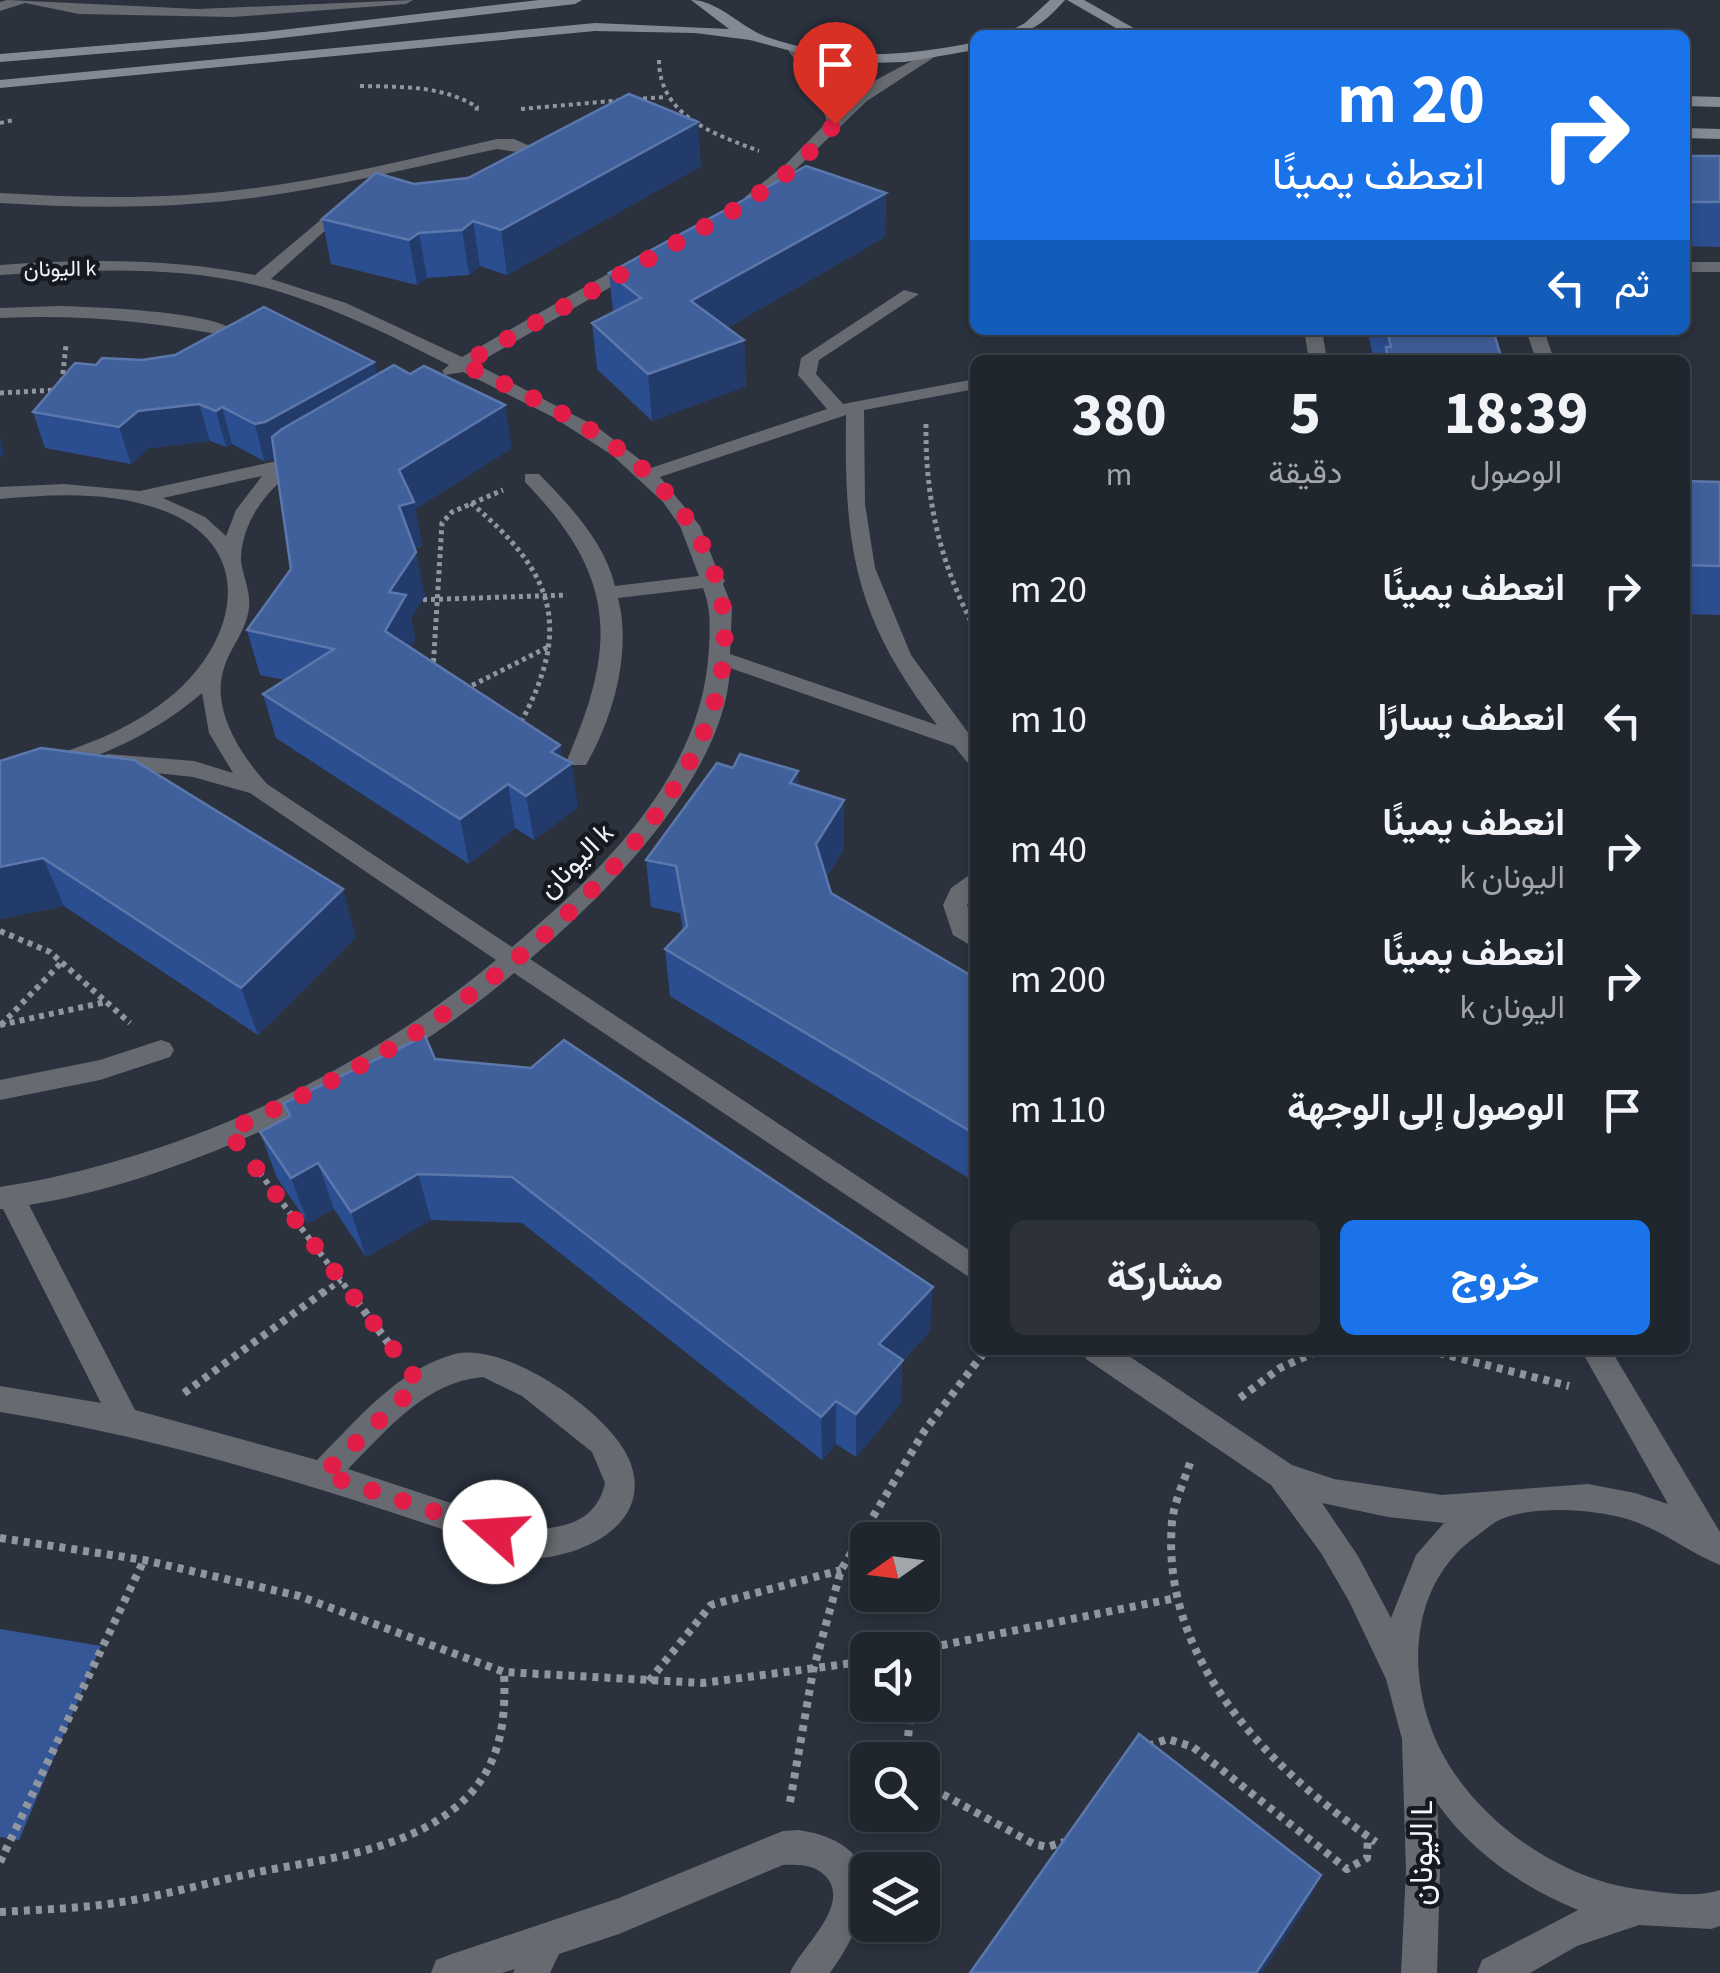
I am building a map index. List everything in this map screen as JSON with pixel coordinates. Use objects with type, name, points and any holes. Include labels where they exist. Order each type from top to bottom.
[{"type":"street","points":[[0,7],[21,0]]},
{"type":"street","points":[[29,0],[70,9],[219,14],[406,0]]},
{"type":"street","points":[[0,58],[247,38],[575,0]]},
{"type":"street","points":[[698,0],[717,19],[749,36]]},
{"type":"street","points":[[1021,30],[1058,0]]},
{"type":"street","points":[[1074,0],[1130,30]]},
{"type":"street","points":[[0,84],[544,31],[696,29],[749,36],[794,49],[866,57],[970,49]]},
{"type":"street","points":[[794,49],[823,84],[835,124]]},
{"type":"street","points":[[728,213],[798,165],[877,86],[932,54]]},
{"type":"street","points":[[1690,101],[1720,102]]},
{"type":"street","points":[[1690,134],[1720,134]]},
{"type":"street","points":[[0,198],[102,200],[235,195],[506,143],[526,150],[523,158],[483,179]]},
{"type":"street","points":[[258,281],[387,168]]},
{"type":"street","points":[[430,383],[662,251]]},
{"type":"street","points":[[1690,266],[1720,267]]},
{"type":"street","name":"اليونان k","points":[[0,270],[87,288],[176,270],[258,281],[380,324],[579,425],[648,474],[690,526],[715,580],[724,626],[725,659],[716,704],[698,750],[672,797],[635,844],[514,960],[395,1045],[293,1102],[228,1131],[90,1180],[6,1198]]},
{"type":"street","points":[[0,313],[87,288],[156,316],[227,331]]},
{"type":"street","points":[[910,294],[810,358],[807,375],[846,408],[858,532],[874,599],[908,669],[968,750]]},
{"type":"street","points":[[648,474],[846,408],[970,385]]},
{"type":"street","points":[[140,497],[282,466],[315,448]]},
{"type":"street","points":[[231,556],[234,532],[245,509],[282,466]]},
{"type":"street","points":[[532,478],[573,519],[601,567],[610,594],[614,624],[607,690],[578,760]]},
{"type":"street","points":[[0,493],[49,488],[140,497],[179,511],[210,530],[231,556],[241,589],[236,627],[214,666],[184,696],[144,725],[96,749],[43,768]]},
{"type":"street","points":[[610,594],[715,580]]},
{"type":"street","points":[[725,659],[968,750]]},
{"type":"street","points":[[214,666],[211,698],[217,730],[226,751],[259,789]]},
{"type":"street","points":[[0,777],[43,768],[121,762],[158,764],[228,777],[259,789],[970,1266]]},
{"type":"street","points":[[970,885],[954,905],[962,929],[970,935]]},
{"type":"street","points":[[0,1090],[100,1070],[162,1050]]},
{"type":"street","points":[[6,1198],[132,1421]]},
{"type":"street","points":[[1103,1355],[1282,1475],[1334,1493],[1442,1509],[1568,1495],[1648,1510],[1712,1543]]},
{"type":"street","points":[[1599,1355],[1712,1543]]},
{"type":"street","points":[[0,1399],[132,1421],[323,1474],[530,1544],[573,1542],[594,1530],[609,1514],[618,1495],[620,1476],[614,1456],[603,1442],[507,1370],[486,1365],[440,1371],[419,1383],[323,1474]]},
{"type":"street","points":[[1282,1475],[1319,1520],[1351,1570],[1402,1681],[1416,1734],[1450,1794],[1501,1847],[1564,1886],[1633,1910],[1717,1912]]},
{"type":"street","points":[[1402,1681],[1402,1624],[1419,1573],[1451,1534],[1494,1506]]},
{"type":"street","name":"اليونان L","points":[[1416,1734],[1423,1871],[1419,1973]]},
{"type":"street","points":[[449,1973],[538,1958],[783,1848],[802,1844],[820,1848],[836,1860],[850,1897],[845,1918],[808,1973]]},
{"type":"street","points":[[1495,1973],[1569,1931],[1633,1910]]},
{"type":"path","points":[[696,29],[672,42],[659,58],[658,75],[676,109],[708,131],[798,165]]},
{"type":"path","points":[[354,86],[443,92],[468,100],[477,107],[476,114]]},
{"type":"path","points":[[509,110],[667,96]]},
{"type":"path","points":[[462,117],[492,112]]},
{"type":"path","points":[[0,123],[19,119]]},
{"type":"path","points":[[0,393],[61,389],[87,288]]},
{"type":"path","points":[[928,390],[924,451],[935,532],[970,617]]},
{"type":"path","points":[[432,680],[442,523],[452,512],[532,478]]},
{"type":"path","points":[[472,503],[518,543],[536,568],[548,596],[550,646],[538,692],[510,739]]},
{"type":"path","points":[[415,600],[610,594]]},
{"type":"path","points":[[457,693],[550,646]]},
{"type":"path","points":[[0,930],[35,943],[62,962],[162,1050]]},
{"type":"path","points":[[0,1025],[62,962]]},
{"type":"path","points":[[0,1025],[107,1002]]},
{"type":"path","points":[[228,1131],[419,1383]]},
{"type":"path","points":[[132,1421],[341,1280]]},
{"type":"path","points":[[783,1848],[813,1671],[842,1570],[925,1430],[982,1355]]},
{"type":"path","points":[[1309,1355],[1280,1368],[1244,1394],[1211,1428],[1174,1495],[1170,1566],[1176,1598],[1198,1653],[1226,1702],[1261,1748],[1303,1790],[1423,1871]]},
{"type":"path","points":[[1450,1355],[1513,1369],[1560,1385],[1620,1394]]},
{"type":"path","points":[[0,1538],[144,1560],[300,1596],[504,1672],[703,1683],[850,1664]]},
{"type":"path","points":[[0,1862],[144,1560]]},
{"type":"path","points":[[648,1682],[710,1606],[842,1570]]},
{"type":"path","points":[[940,1646],[1176,1598]]},
{"type":"path","points":[[0,1912],[102,1905],[355,1852],[395,1842],[433,1826],[464,1801],[489,1770],[503,1733],[508,1702],[504,1672]]},
{"type":"path","points":[[1136,1760],[1156,1741],[1182,1741],[1334,1863],[1348,1869],[1367,1858],[1368,1837]]},
{"type":"path","points":[[940,1794],[1034,1844],[1060,1845],[1070,1838]]},
{"type":"shaded area","points":[[0,1629],[101,1646],[19,1840],[0,1837]]},
{"type":"building","points":[[629,94],[698,122],[501,230],[473,221],[462,230],[419,233],[409,240],[322,219],[376,173],[414,184],[468,178]]},
{"type":"building","points":[[1690,156],[1720,156],[1720,202],[1690,202]]},
{"type":"building","points":[[806,166],[886,193],[691,301],[744,340],[648,374],[592,323],[641,298],[609,273]]},
{"type":"building","points":[[264,307],[374,362],[255,424],[222,407],[216,411],[199,404],[138,411],[119,427],[33,412],[75,363],[96,365],[102,358],[142,360],[175,355]]},
{"type":"building","points":[[1388,335],[1494,335],[1500,355],[1387,355],[1386,347],[1391,347]]},
{"type":"building","points":[[394,365],[410,374],[424,366],[505,405],[399,470],[414,502],[399,506],[416,552],[389,592],[406,595],[385,631],[560,745],[551,752],[572,763],[526,796],[508,784],[460,819],[263,694],[334,649],[247,630],[291,569],[272,437]]},
{"type":"building","points":[[1690,481],[1720,482],[1720,566],[1690,565]]},
{"type":"building","points":[[41,748],[134,760],[343,889],[241,988],[43,858],[0,867],[0,761]]},
{"type":"building","points":[[740,754],[798,771],[790,783],[844,800],[816,844],[831,893],[970,975],[970,1131],[665,949],[687,926],[676,866],[646,860],[717,763],[733,768]]},
{"type":"building","points":[[425,1036],[435,1059],[531,1068],[564,1040],[933,1287],[879,1344],[903,1360],[856,1414],[836,1401],[821,1417],[512,1177],[418,1174],[351,1212],[318,1163],[291,1178],[260,1132],[290,1116],[284,1103]]},
{"type":"building","points":[[1139,1734],[1321,1875],[1256,1973],[970,1973]]},
{"type":"route","points":[[495,1532],[323,1474],[419,1383],[228,1131],[353,1070],[461,1001],[514,960],[590,890],[635,844],[672,797],[698,750],[716,704],[725,659],[724,626],[706,554],[671,499],[648,474],[579,425],[463,364],[745,204],[798,165],[835,124]]}]
